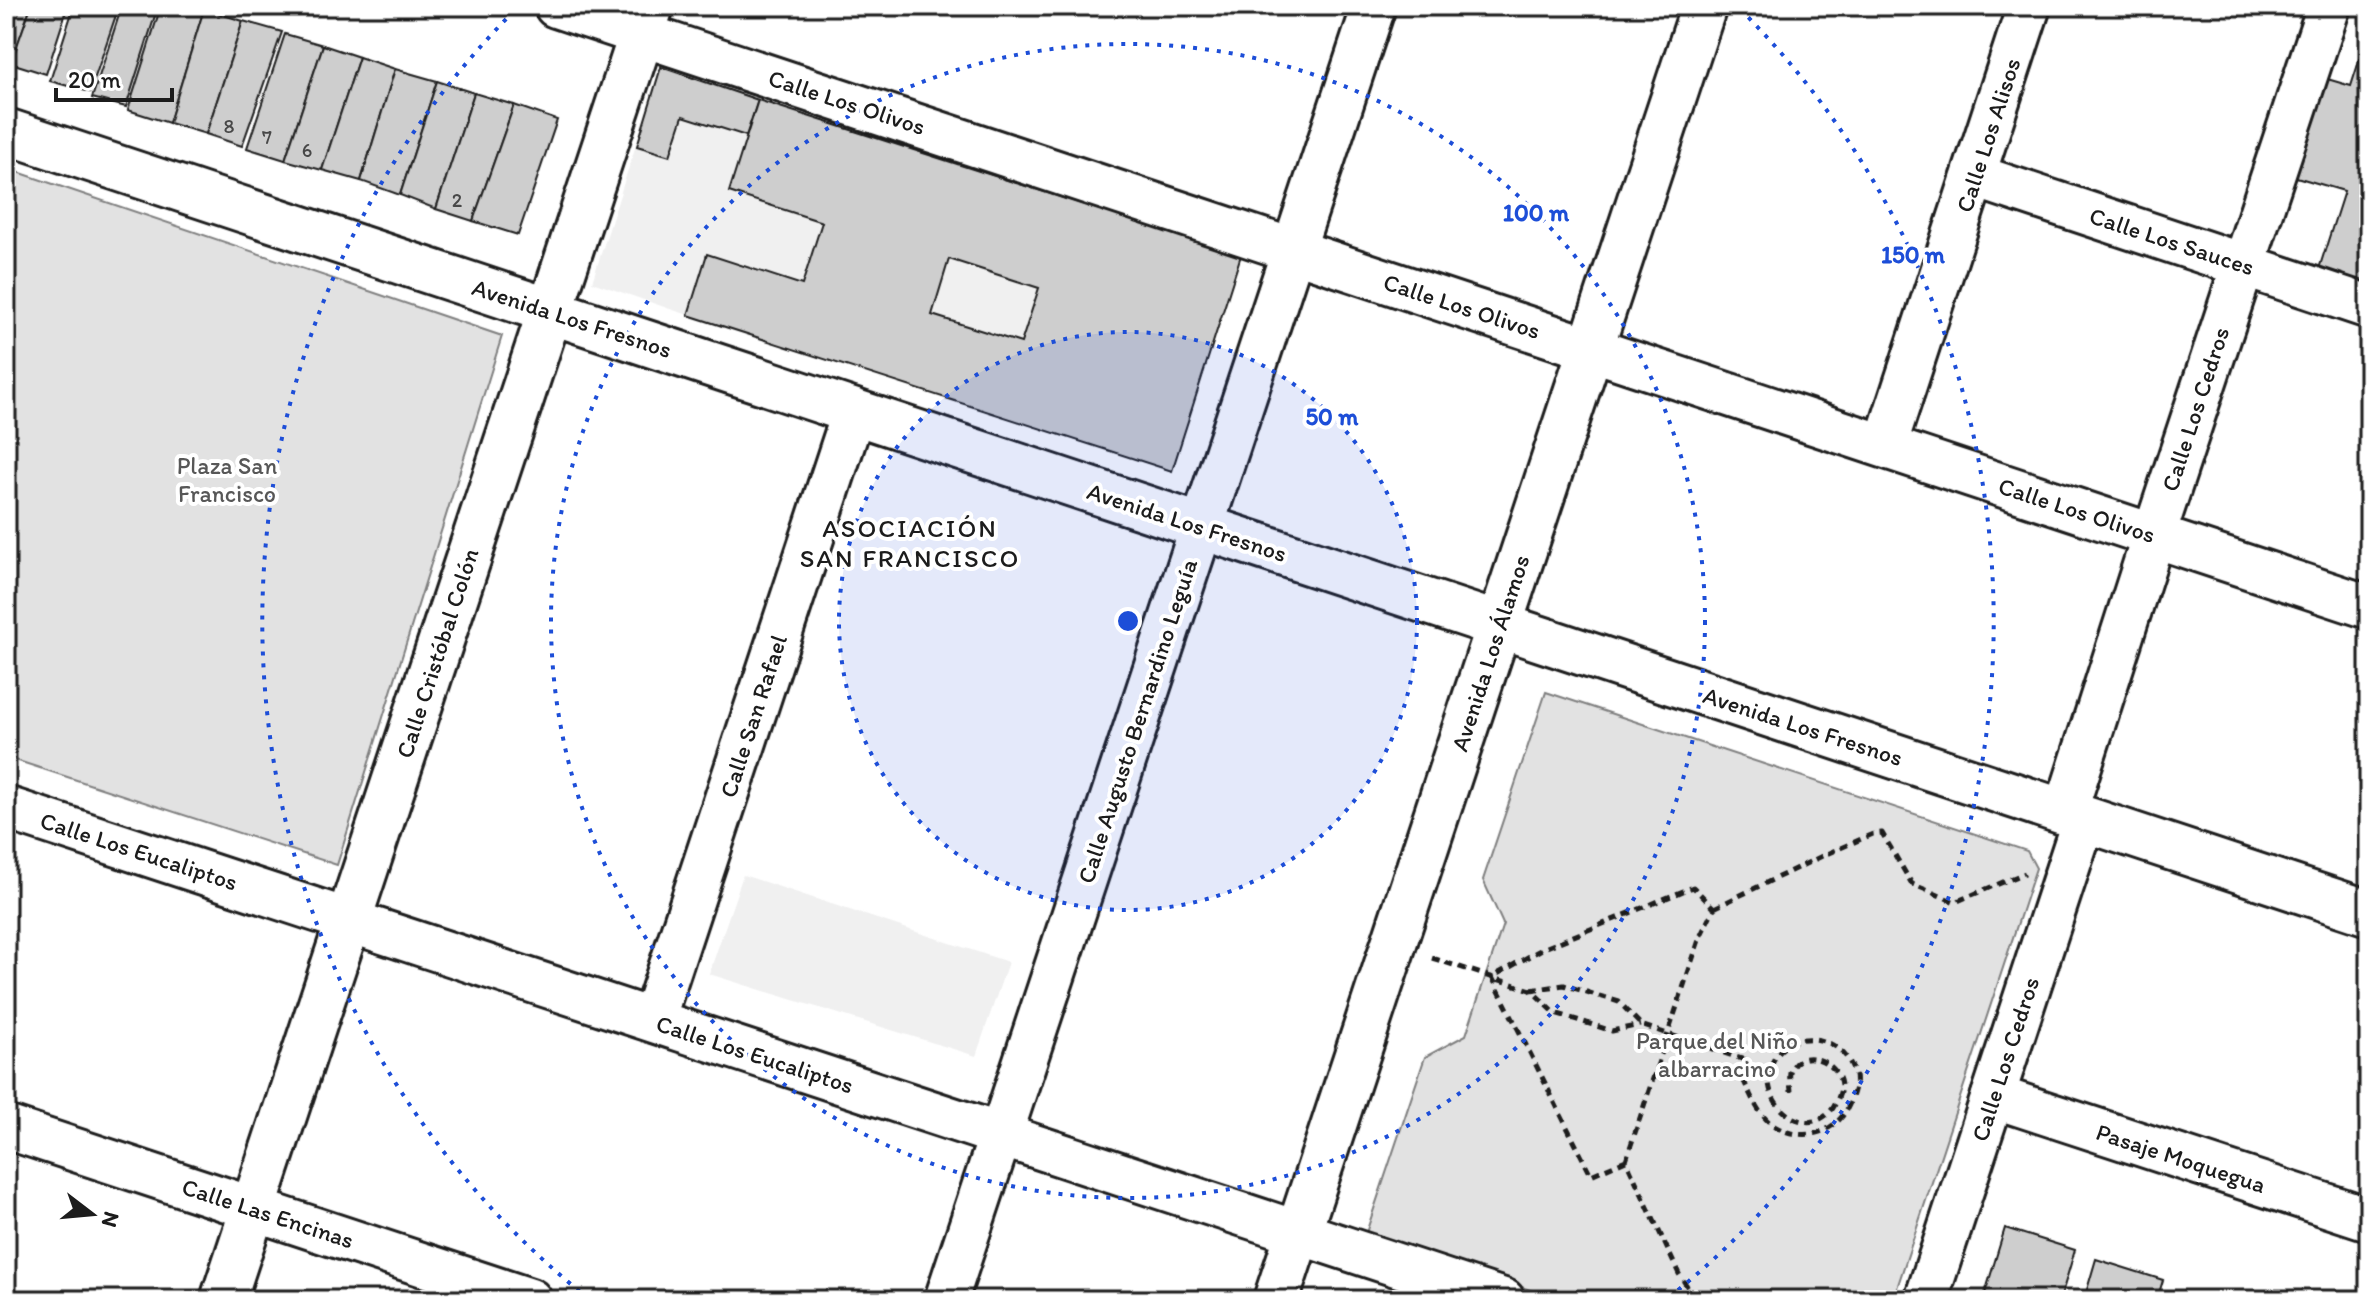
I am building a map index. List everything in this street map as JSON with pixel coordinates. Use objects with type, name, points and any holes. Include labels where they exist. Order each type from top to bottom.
[{"type":"street","name":"Calle Los Olivos","points":[[556,6],[646,20],[1293,250],[2369,607]]},
{"type":"street","name":"Calle Augusto Bernardino Leguía","points":[[946,1300],[1374,6]]},
{"type":"street","name":"Avenida Los Álamos","points":[[1276,1300],[1704,6]]},
{"type":"street","name":"Calle Los Alisos","points":[[1885,446],[2029,6]]},
{"type":"street","name":"Calle Los Cedros","points":[[1926,1300],[1993,1096],[2074,828],[2154,535],[2329,6]]},
{"type":"street","name":"Calle Cristóbal Colón","points":[[223,1300],[646,20]]},
{"type":"street","name":"Avenida Los Fresnos","points":[[6,131],[1499,625],[2074,828],[2369,913]]},
{"type":"street","name":"Calle Los Sauces","points":[[1975,176],[2369,307]]},
{"type":"street","name":"Calle San Rafael","points":[[653,1020],[854,411]]},
{"type":"street","name":"Calle Los Eucaliptos","points":[[6,808],[1503,1300]]},
{"type":"street","name":"Pasaje Moquegua","points":[[1993,1096],[2369,1219]]},
{"type":"street","name":"Calle Las Encinas","points":[[6,1127],[530,1300]]},
{"type":"path","points":[[1696,1300],[1679,1274],[1647,1210],[1626,1160],[1700,937],[1714,908],[1824,855],[1882,833],[1912,884],[1955,902],[2074,828]]},
{"type":"path","points":[[1492,977],[1542,949],[1693,887],[1714,908]]},
{"type":"path","points":[[1394,945],[1531,990],[1555,1013],[1612,1031],[1641,1025]]},
{"type":"path","points":[[1492,977],[1591,1175],[1626,1160]]},
{"type":"path","points":[[1531,990],[1564,985],[1619,1002],[1641,1025],[1745,1060],[1743,1079],[1757,1109],[1776,1127],[1801,1135],[1816,1134],[1835,1126],[1855,1094],[1855,1073],[1844,1053],[1830,1043],[1811,1037],[1780,1050],[1770,1066],[1769,1083],[1773,1099],[1792,1118],[1804,1122],[1816,1121],[1827,1115],[1836,1104],[1841,1089],[1839,1076],[1833,1066],[1821,1060],[1809,1057],[1799,1062],[1790,1073],[1791,1092]]},
{"type":"shaded area","points":[[661,67],[1241,255],[1172,471],[592,282]]},
{"type":"shaded area","points":[[743,875],[1008,962],[976,1056],[709,974]]},
{"type":"green space","name":"Plaza San Francisco","points":[[6,168],[502,336],[337,865],[6,757]]},
{"type":"green space","name":"Parque del Niño albarracino","points":[[1546,692],[2027,851],[2036,868],[1893,1300],[1559,1300],[1366,1233],[1425,1057],[1466,1035],[1503,924],[1483,880]]},
{"type":"building","points":[[6,6],[31,6],[11,63],[6,62]]},
{"type":"building","points":[[31,6],[68,6],[46,74],[11,63]]},
{"type":"building","points":[[74,6],[119,6],[90,92],[50,81]]},
{"type":"building","points":[[122,6],[158,6],[126,107],[92,98]]},
{"type":"building","points":[[161,6],[204,9],[169,123],[128,110]]},
{"type":"building","points":[[204,9],[243,21],[206,134],[169,123]]},
{"type":"building","points":[[243,21],[282,32],[242,146],[206,134]]},
{"type":"building","points":[[2369,30],[2369,287],[2318,272],[2344,191],[2293,176],[2324,78],[2351,86]]},
{"type":"building","points":[[285,34],[323,45],[285,160],[247,148]]},
{"type":"building","points":[[323,45],[359,57],[322,170],[285,160]]},
{"type":"building","points":[[359,57],[395,69],[361,181],[322,170]]},
{"type":"building","points":[[661,67],[758,100],[746,136],[683,116],[670,156],[637,146]]},
{"type":"building","points":[[395,69],[437,81],[400,195],[361,181]]},
{"type":"building","points":[[437,81],[474,93],[436,209],[400,195]]},
{"type":"building","points":[[474,93],[514,105],[473,221],[436,209]]},
{"type":"building","points":[[758,100],[1241,255],[1172,471],[688,315],[707,254],[802,285],[822,222],[729,192]],"holes":[[[949,259],[1039,288],[1021,343],[932,315]]]},
{"type":"building","points":[[514,105],[557,120],[518,235],[473,221]]},
{"type":"building","points":[[2005,1228],[2075,1250],[2060,1300],[1983,1300]]},
{"type":"building","points":[[2096,1259],[2163,1280],[2157,1300],[2084,1300]]},
{"type":"district","name":"ASOCIACIÓN SAN FRANCISCO","points":[[910,543]]}]
